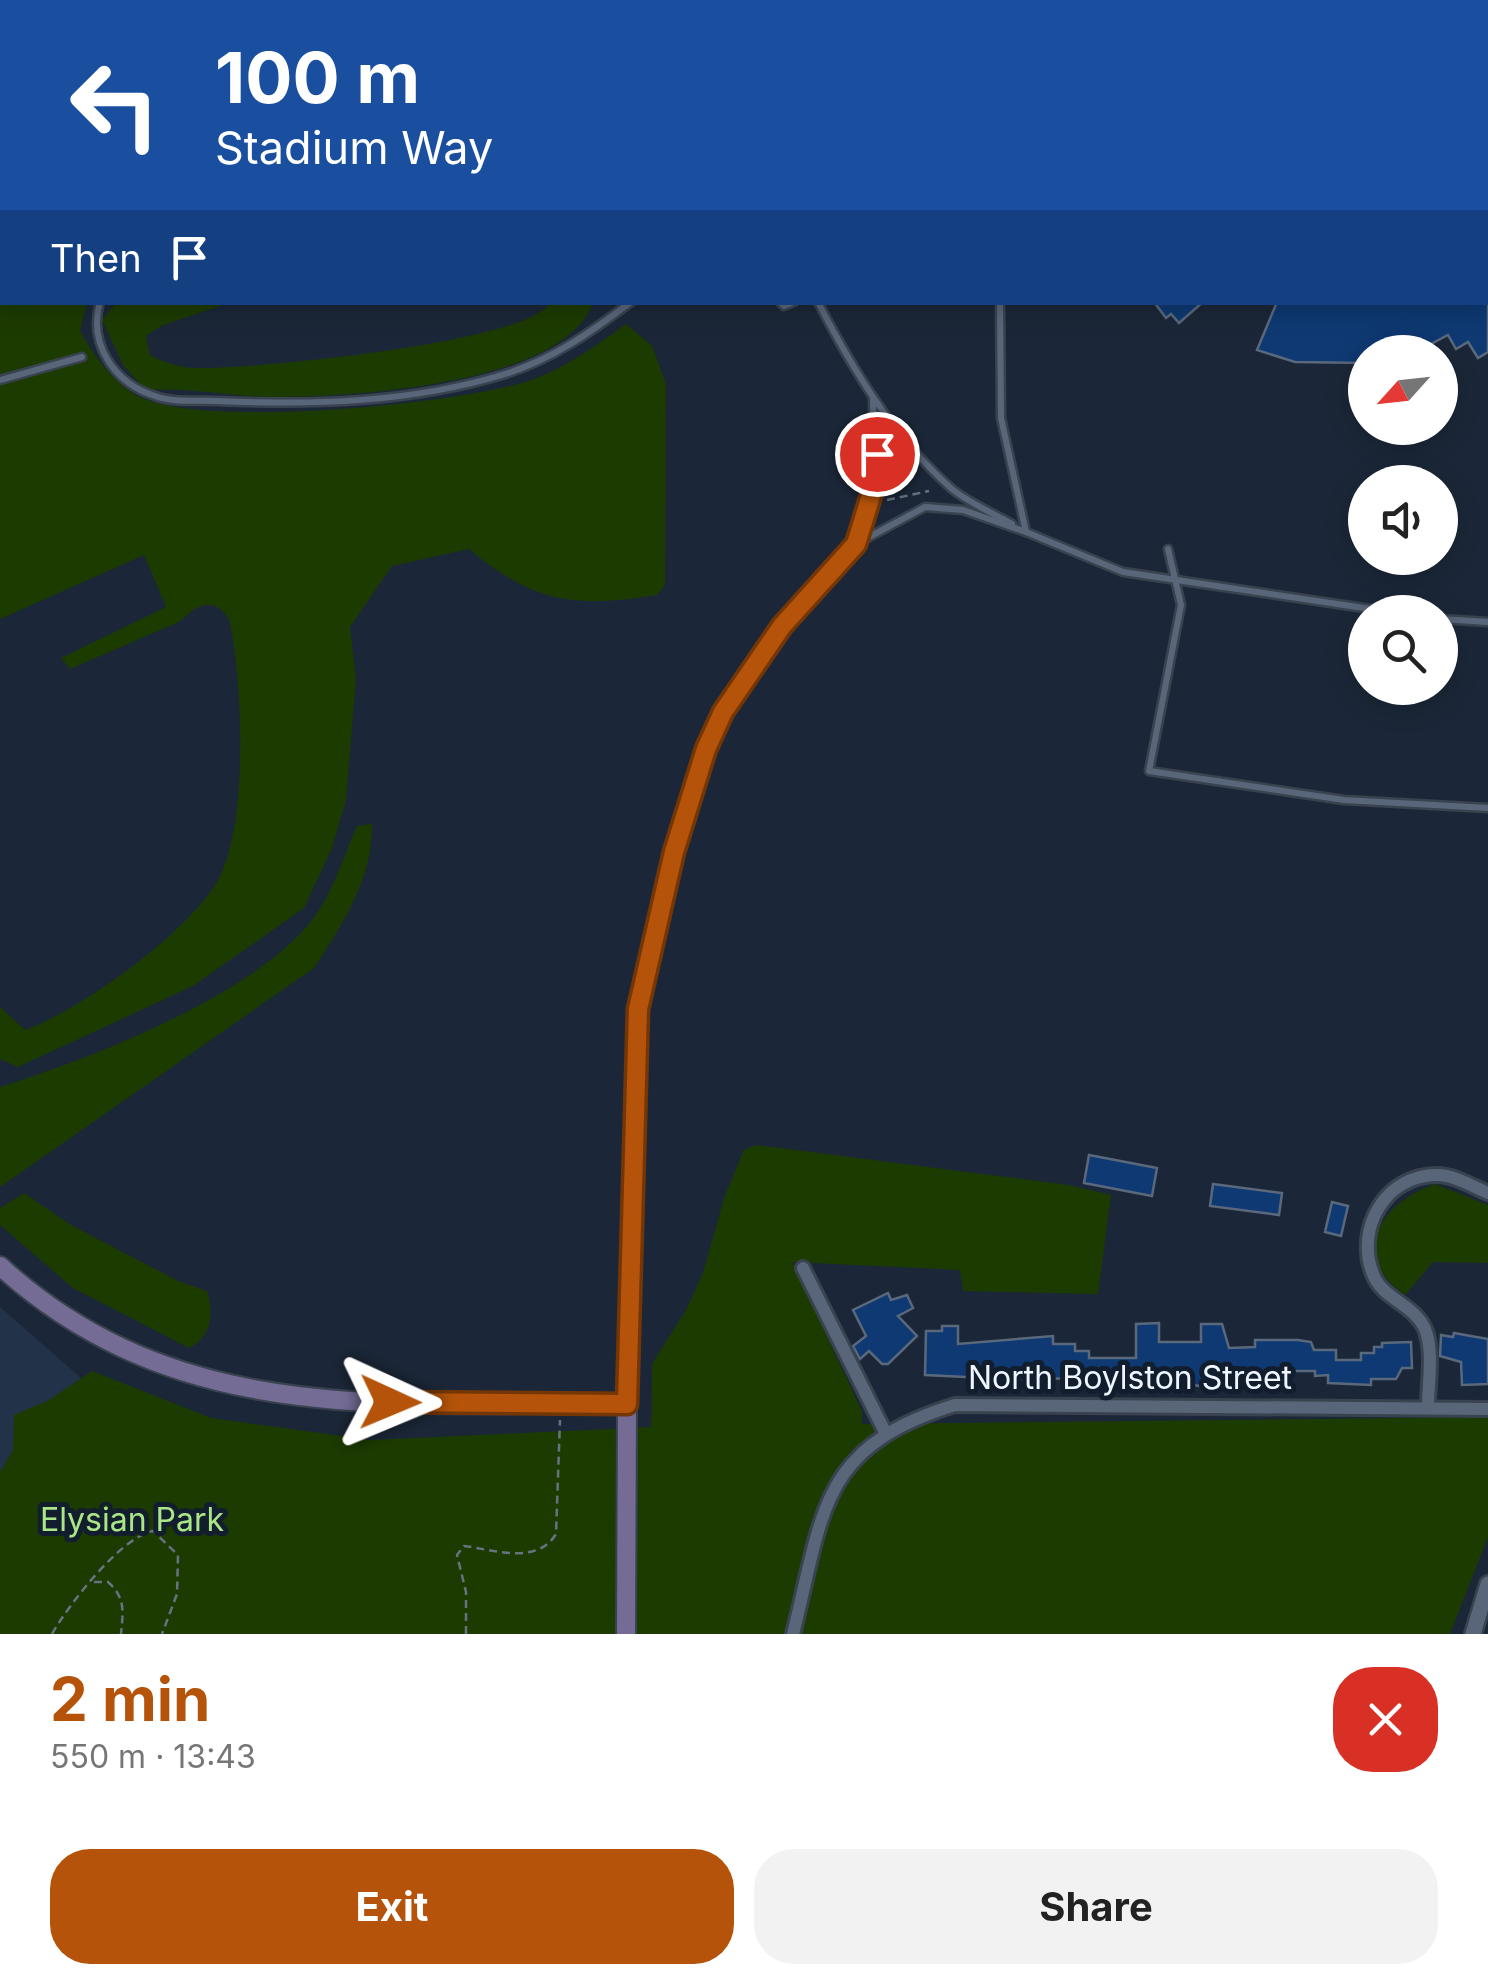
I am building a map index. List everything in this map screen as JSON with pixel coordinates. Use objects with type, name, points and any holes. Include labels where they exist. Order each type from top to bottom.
[{"type":"main road","points":[[0,1266],[48,1303],[123,1349],[172,1370],[236,1387],[313,1400],[627,1404],[626,1634]]},
{"type":"street","points":[[1428,1406],[1425,1329],[1416,1314],[1382,1289],[1373,1276],[1366,1240],[1369,1225],[1390,1194],[1424,1177],[1456,1179],[1488,1192]]},
{"type":"street","points":[[803,1268],[885,1432]]},
{"type":"street","name":"North Boylston Street","points":[[793,1634],[831,1493],[846,1470],[885,1432],[956,1405],[1488,1409]]},
{"type":"street","points":[[1473,1634],[1488,1584]]},
{"type":"lane","points":[[99,305],[95,330],[106,362],[136,388],[158,398],[272,403],[371,400],[507,373],[578,341],[626,305]]},
{"type":"lane","points":[[820,305],[873,396],[909,446],[955,491],[1026,532]]},
{"type":"lane","points":[[1000,305],[1001,418],[1026,532]]},
{"type":"lane","points":[[0,380],[82,357]]},
{"type":"lane","points":[[856,544],[874,486],[873,396]]},
{"type":"lane","points":[[627,1404],[638,1009],[674,852],[706,749],[723,712],[782,626],[856,544],[924,507],[963,510],[1123,572],[1348,606]]},
{"type":"lane","points":[[1168,549],[1181,605],[1149,771],[1344,800],[1488,808]]},
{"type":"lane","points":[[1458,620],[1488,622]]},
{"type":"path","points":[[887,500],[929,492]]},
{"type":"path","points":[[466,1634],[466,1592],[458,1555],[464,1546],[536,1552],[549,1546],[556,1534],[560,1403]]},
{"type":"path","points":[[52,1634],[114,1552],[137,1534],[153,1532],[167,1540],[178,1555],[178,1594],[162,1634]]},
{"type":"path","points":[[94,1582],[108,1582],[119,1592],[123,1602],[121,1634]]},
{"type":"shaded area","points":[[0,1307],[90,1386],[6,1634],[0,1634]]},
{"type":"green space","points":[[0,305],[86,305],[80,331],[117,381],[134,394],[165,405],[212,411],[331,410],[500,388],[547,374],[626,324],[652,346],[666,384],[665,585],[657,595],[602,601],[557,597],[515,581],[469,549],[392,566],[350,627],[356,679],[346,800],[332,848],[304,908],[193,986],[18,1067],[0,1059],[0,1007],[25,1030],[75,1005],[161,943],[186,920],[220,876],[235,821],[240,713],[229,619],[212,605],[200,607],[181,621],[70,669],[61,658],[166,607],[144,555],[0,619]]},
{"type":"green space","points":[[114,305],[223,305],[163,325],[146,336],[150,355],[194,368],[325,359],[441,342],[530,318],[547,305],[592,305],[574,331],[541,353],[497,369],[396,390],[302,397],[146,390],[123,365],[102,320]]},
{"type":"green space","points":[[372,824],[362,882],[314,968],[0,1187],[0,1087],[127,1040],[219,994],[260,968],[294,940],[319,910],[357,826]]},
{"type":"green space","name":"Elysian Park","points":[[756,1145],[1069,1185],[1111,1195],[1098,1294],[963,1291],[960,1270],[792,1262],[862,1411],[862,1424],[1488,1417],[1488,1537],[1450,1634],[0,1634],[0,1472],[13,1450],[14,1415],[49,1400],[92,1371],[211,1418],[371,1440],[651,1427],[652,1364],[686,1310],[703,1273],[725,1195],[744,1150]]},
{"type":"green space","points":[[1435,1184],[1488,1205],[1488,1263],[1433,1262],[1405,1295],[1387,1280],[1377,1263],[1378,1232],[1399,1204]]},
{"type":"green space","points":[[24,1193],[71,1225],[178,1281],[207,1291],[207,1331],[189,1348],[73,1288],[0,1225],[0,1208]]},
{"type":"building","points":[[1156,305],[1200,305],[1179,323],[1171,314],[1166,318]]},
{"type":"building","points":[[1276,305],[1488,305],[1488,352],[1478,358],[1468,342],[1458,348],[1458,335],[1348,335],[1348,363],[1295,362],[1257,350]]},
{"type":"building","points":[[1089,1155],[1157,1168],[1152,1196],[1084,1183]]},
{"type":"building","points":[[1213,1184],[1282,1193],[1279,1215],[1210,1206]]},
{"type":"building","points":[[1332,1202],[1348,1206],[1341,1236],[1325,1232]]},
{"type":"building","points":[[888,1293],[891,1300],[907,1295],[913,1308],[898,1316],[917,1336],[888,1364],[882,1364],[869,1351],[860,1359],[853,1346],[866,1336],[853,1310]]},
{"type":"building","points":[[1159,1323],[1159,1342],[1201,1342],[1201,1324],[1222,1324],[1229,1348],[1255,1347],[1255,1340],[1298,1340],[1311,1342],[1314,1350],[1336,1350],[1336,1360],[1361,1360],[1361,1353],[1374,1353],[1374,1347],[1382,1347],[1382,1343],[1411,1342],[1412,1368],[1402,1368],[1396,1379],[1371,1379],[1371,1385],[1328,1383],[1328,1375],[1290,1371],[1223,1377],[1223,1388],[1191,1385],[1191,1379],[1147,1381],[1147,1374],[1030,1380],[925,1375],[926,1331],[942,1331],[942,1326],[958,1326],[958,1344],[1053,1336],[1053,1344],[1075,1344],[1075,1351],[1089,1351],[1089,1358],[1136,1358],[1136,1324]]},
{"type":"building","points":[[1454,1333],[1488,1339],[1488,1384],[1462,1385],[1461,1362],[1440,1356],[1441,1335],[1453,1337]]},
{"type":"route","points":[[390,1402],[627,1404],[638,1009],[674,852],[706,749],[723,712],[782,626],[856,544],[874,486],[877,454]]}]
